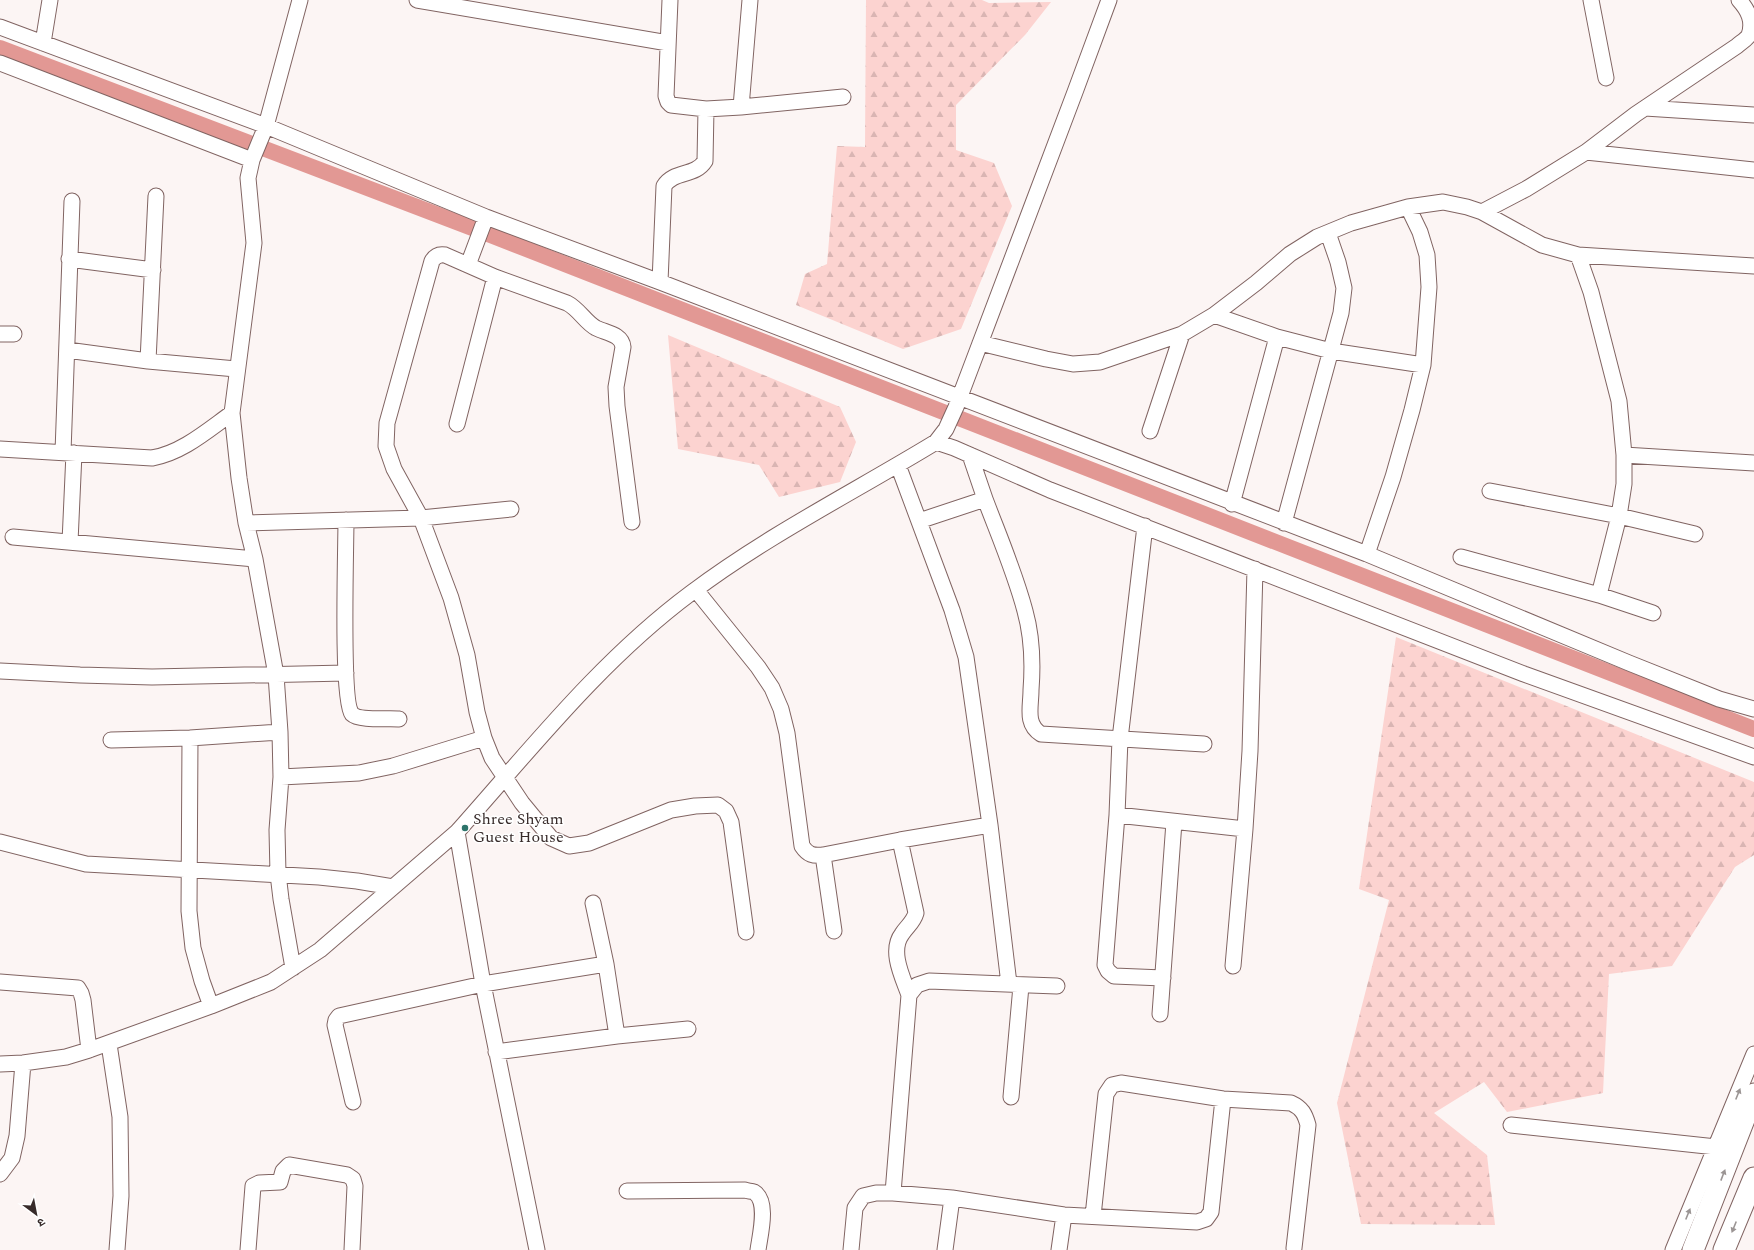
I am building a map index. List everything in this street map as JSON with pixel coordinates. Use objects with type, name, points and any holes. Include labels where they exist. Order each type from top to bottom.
[{"type":"highway","points":[[1693,1250],[1754,1094]]},
{"type":"highway","points":[[1724,1250],[1754,1178]]},
{"type":"street","points":[[43,43],[50,0]]},
{"type":"street","points":[[293,968],[280,899],[278,874],[277,830],[281,777],[280,732],[276,675],[255,559],[246,523],[239,478],[232,413],[236,369],[252,260],[253,229],[248,178],[252,160],[265,130],[300,0]]},
{"type":"street","points":[[417,0],[668,43]]},
{"type":"street","points":[[670,0],[666,96],[671,105],[676,107],[706,109],[843,97]]},
{"type":"street","points":[[741,107],[750,0]]},
{"type":"street","points":[[0,1064],[23,1063],[66,1057],[109,1044],[271,982],[293,968],[320,950],[457,832],[546,731],[622,650],[696,590],[755,548],[936,442],[946,429],[957,403],[1109,0]]},
{"type":"street","points":[[1482,212],[1586,152],[1645,108],[1737,46],[1748,36],[1752,23],[1748,10],[1739,0]]},
{"type":"street","points":[[1596,2],[1606,78]]},
{"type":"street","points":[[0,27],[265,130],[484,222],[660,282],[957,403],[1284,522],[1367,554],[1629,664],[1720,699],[1754,709]]},
{"type":"street","points":[[0,63],[252,160]]},
{"type":"street","points":[[1645,108],[1754,115]]},
{"type":"street","points":[[660,282],[664,186],[672,177],[701,168],[705,161],[706,109]]},
{"type":"street","points":[[1586,152],[1754,170]]},
{"type":"street","points":[[148,361],[156,196]]},
{"type":"street","points":[[70,542],[67,350],[72,200]]},
{"type":"street","points":[[980,343],[1046,359],[1080,363],[1100,362],[1182,334],[1214,315],[1256,283],[1290,254],[1317,237],[1351,223],[1408,207],[1443,202],[1482,212],[1542,245],[1578,255],[1754,266]]},
{"type":"street","points":[[1367,554],[1395,470],[1423,365],[1429,287],[1427,255],[1420,232],[1408,207]]},
{"type":"street","points":[[468,264],[484,222]]},
{"type":"street","points":[[1284,522],[1341,313],[1344,288],[1338,262],[1328,233]]},
{"type":"street","points":[[632,522],[616,406],[616,387],[624,347],[623,342],[618,337],[595,328],[575,307],[567,303],[495,277],[468,264],[440,254],[435,256],[432,261],[387,423],[386,446],[394,469],[421,518],[451,598],[463,641],[484,738],[492,758],[522,802],[551,838],[569,846],[589,843],[671,810],[695,806],[718,805],[726,811],[731,822],[746,932]]},
{"type":"street","points":[[1578,255],[1591,292],[1619,401],[1624,455],[1624,484],[1619,516],[1599,595]]},
{"type":"street","points":[[69,259],[153,270]]},
{"type":"street","points":[[457,424],[495,277]]},
{"type":"street","points":[[1214,315],[1277,337],[1331,351],[1423,365]]},
{"type":"street","points":[[1150,431],[1182,334]]},
{"type":"street","points":[[1232,504],[1277,337]]},
{"type":"street","points":[[67,350],[148,361],[236,369]]},
{"type":"street","points":[[0,449],[152,458],[165,456],[177,450],[232,413]]},
{"type":"street","points":[[936,442],[970,455],[1050,490],[1524,674],[1754,757]]},
{"type":"street","points":[[970,455],[984,499],[1013,573],[1026,612],[1031,642],[1032,675],[1030,721],[1034,729],[1041,734],[1204,744]]},
{"type":"street","points":[[1624,455],[1754,463]]},
{"type":"street","points":[[898,465],[952,610],[966,657],[1015,985],[1011,1097]]},
{"type":"street","points":[[1490,491],[1619,516],[1695,534]]},
{"type":"street","points":[[919,521],[984,499]]},
{"type":"street","points":[[246,523],[421,518],[511,509]]},
{"type":"street","points":[[346,520],[346,674],[349,706],[351,713],[358,718],[399,719]]},
{"type":"street","points":[[1145,526],[1120,739],[1117,815],[1105,965],[1108,971],[1114,976],[1163,978]]},
{"type":"street","points":[[13,538],[255,559]]},
{"type":"street","points":[[1461,557],[1599,595],[1653,613]]},
{"type":"street","points":[[1233,966],[1250,752],[1255,569]]},
{"type":"street","points":[[696,590],[758,667],[772,688],[781,709],[787,733],[802,846],[807,853],[814,856],[823,855],[990,825]]},
{"type":"street","points":[[0,671],[87,676],[346,674]]},
{"type":"street","points":[[111,740],[190,738],[280,732]]},
{"type":"street","points":[[190,738],[188,871],[189,911],[193,948],[211,1006]]},
{"type":"street","points":[[281,777],[359,773],[393,766],[484,738]]},
{"type":"street","points":[[1117,815],[1245,829]]},
{"type":"street","points":[[1160,1014],[1174,822]]},
{"type":"street","points":[[457,832],[496,1052],[537,1250]]},
{"type":"street","points":[[893,1193],[909,995],[896,955],[897,943],[901,934],[913,921],[916,913],[900,840]]},
{"type":"street","points":[[0,842],[86,864],[188,871],[278,874],[357,881],[393,887]]},
{"type":"street","points":[[823,855],[834,931]]},
{"type":"street","points":[[593,903],[606,964],[617,1036]]},
{"type":"street","points":[[353,1102],[335,1025],[339,1016],[483,984],[606,964]]},
{"type":"street","points":[[909,995],[917,985],[929,981],[1057,986]]},
{"type":"street","points":[[0,982],[78,988],[83,1000],[89,1050]]},
{"type":"street","points":[[496,1052],[617,1036],[688,1030]]},
{"type":"street","points":[[109,1044],[120,1117],[121,1196],[117,1250]]},
{"type":"street","points":[[1673,1250],[1754,1054]]},
{"type":"street","points":[[0,1174],[12,1158],[17,1136],[23,1063]]},
{"type":"street","points":[[1093,1216],[1106,1094],[1112,1085],[1122,1083],[1223,1099],[1291,1104],[1299,1106],[1305,1114],[1308,1125],[1294,1248]]},
{"type":"street","points":[[851,1250],[855,1208],[863,1196],[876,1193],[952,1198],[1064,1215],[1197,1222],[1206,1219],[1211,1212],[1223,1099]]},
{"type":"street","points":[[1512,1125],[1716,1147]]},
{"type":"street","points":[[248,1250],[253,1186],[259,1183],[280,1182],[283,1171],[289,1165],[347,1175],[353,1179],[355,1186],[352,1250]]},
{"type":"street","points":[[627,1191],[744,1190],[754,1193],[761,1200],[763,1209],[758,1250]]},
{"type":"street","points":[[945,1250],[952,1198]]},
{"type":"street","points":[[1059,1250],[1064,1215]]},
{"type":"green space","points":[[866,0],[982,0],[989,3],[1051,2],[1025,35],[956,105],[956,150],[994,163],[1012,206],[961,329],[903,349],[796,305],[805,274],[827,264],[837,146],[865,147]]},
{"type":"green space","points":[[668,335],[840,407],[856,442],[840,482],[779,497],[759,465],[678,449]]},
{"type":"green space","points":[[1396,637],[1754,782],[1754,855],[1735,867],[1672,966],[1609,974],[1603,1093],[1507,1112],[1484,1082],[1434,1113],[1487,1155],[1495,1225],[1361,1224],[1337,1103],[1389,900],[1359,889]]},
{"type":"waterway","points":[[0,48],[488,234],[1754,729]]},
{"type":"place","name":"Shree Shyam Guest House","points":[[465,828]]}]
